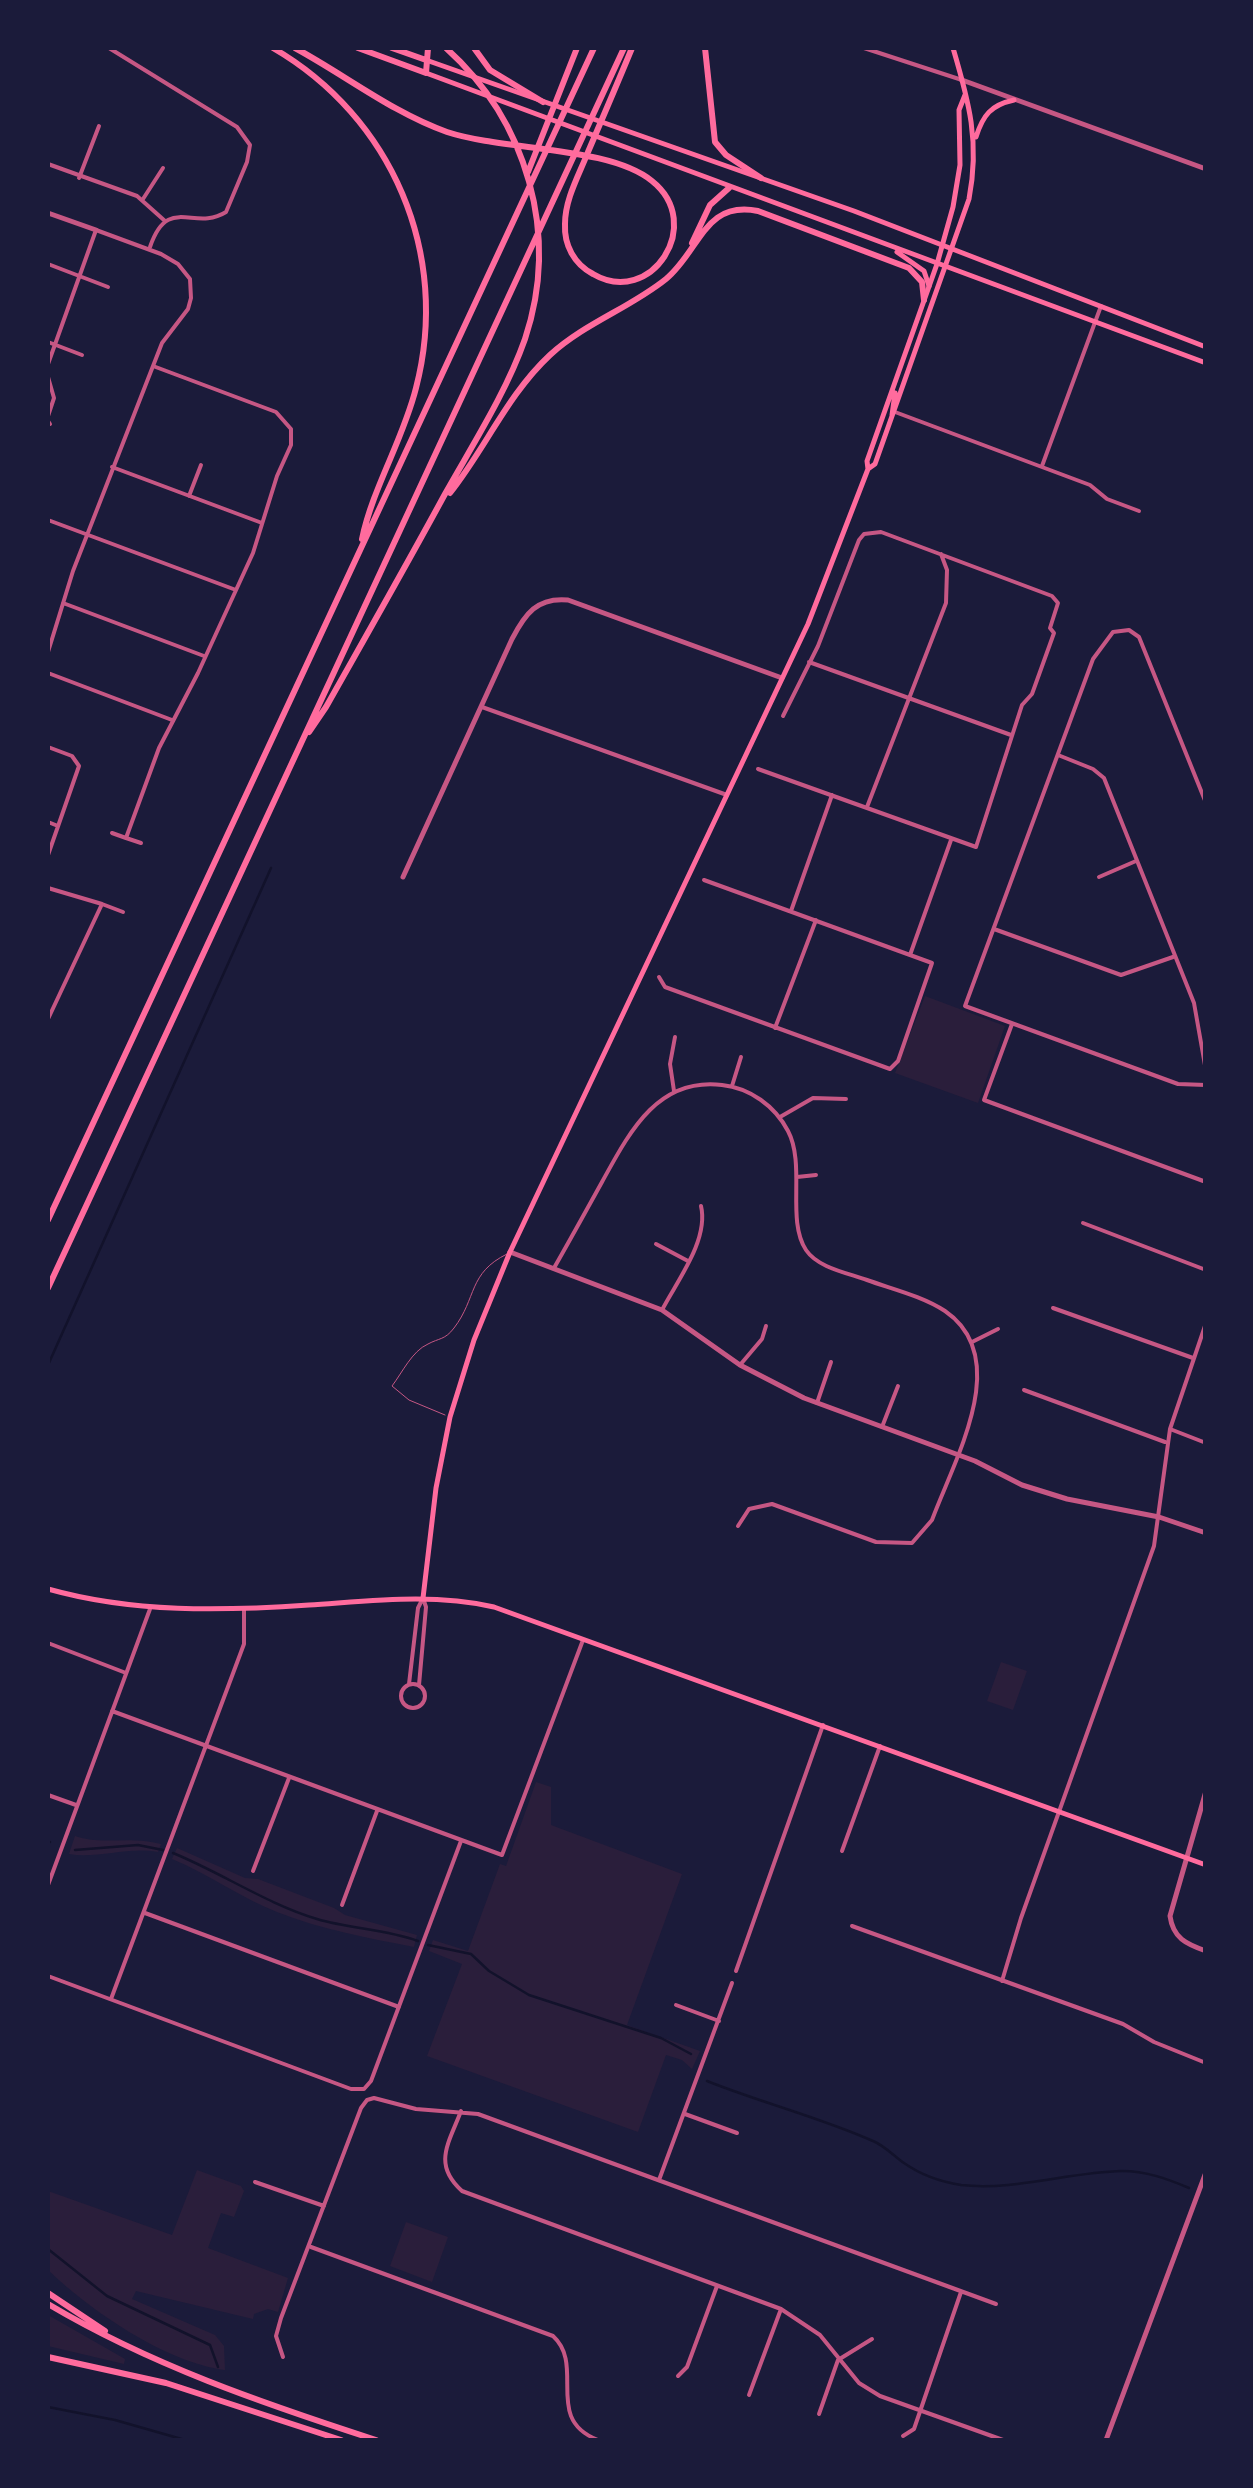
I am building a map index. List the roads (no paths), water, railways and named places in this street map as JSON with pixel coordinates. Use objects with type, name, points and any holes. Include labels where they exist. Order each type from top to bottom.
[{"type":"highway","points":[[272,48],[324,83],[358,118],[392,172],[418,239],[426,303],[420,370],[412,402],[365,522],[360,548]]},
{"type":"highway","points":[[295,48],[433,126],[476,140],[522,148],[598,158],[630,168],[651,180],[665,194],[673,212],[674,235],[669,252],[655,268],[634,280],[610,281],[589,272],[570,251],[564,224],[571,194],[632,48]]},
{"type":"highway","points":[[358,48],[426,73],[428,48]]},
{"type":"highway","points":[[392,48],[426,60]]},
{"type":"highway","points":[[298,748],[326,707],[492,410],[518,358],[533,311],[538,226],[527,172],[509,127],[475,76],[446,48]]},
{"type":"highway","points":[[474,48],[490,70],[542,102]]},
{"type":"highway","points":[[521,204],[529,166],[577,48]]},
{"type":"highway","points":[[48,1220],[594,48]]},
{"type":"highway","points":[[48,1288],[624,48]]},
{"type":"highway","points":[[705,48],[715,142],[726,155],[761,178]]},
{"type":"highway","points":[[682,262],[710,205],[729,188]]},
{"type":"highway","points":[[437,510],[548,356],[596,321],[658,286],[715,218],[732,210],[749,209],[909,268],[922,282],[924,300]]},
{"type":"highway","points":[[48,2293],[144,2356]]},
{"type":"highway","points":[[48,2304],[144,2356],[230,2392],[376,2440]]},
{"type":"highway","points":[[48,2358],[166,2383],[341,2440]]},
{"type":"main road","points":[[868,469],[876,464],[969,199],[975,140],[972,112],[964,96],[953,48]]},
{"type":"main road","points":[[426,60],[942,244],[1206,347]]},
{"type":"main road","points":[[426,73],[1206,363]]},
{"type":"main road","points":[[423,1598],[436,1488],[450,1417],[474,1340],[510,1252],[824,587],[937,264],[958,179],[964,96]]},
{"type":"main road","points":[[975,140],[987,112],[1014,100]]},
{"type":"main road","points":[[886,245],[924,271],[929,286]]},
{"type":"main road","points":[[893,392],[896,397],[890,412],[894,415]]},
{"type":"main road","points":[[48,1589],[151,1607],[244,1609],[423,1598],[494,1607],[1206,1865]]},
{"type":"street","points":[[110,48],[238,126],[248,141],[247,162],[226,212],[212,218],[183,215],[166,221],[156,230],[149,249]]},
{"type":"street","points":[[864,48],[1206,169]]},
{"type":"street","points":[[79,178],[99,126]]},
{"type":"street","points":[[48,164],[143,199],[166,221]]},
{"type":"street","points":[[143,199],[163,168]]},
{"type":"street","points":[[48,213],[170,258],[185,272],[191,286],[190,303],[167,333],[112,468],[48,652]]},
{"type":"street","points":[[48,364],[96,230]]},
{"type":"street","points":[[48,264],[108,287]]},
{"type":"street","points":[[1042,466],[1101,306]]},
{"type":"street","points":[[48,342],[82,355]]},
{"type":"street","points":[[126,838],[156,755],[206,656],[264,524],[292,434],[287,422],[271,410],[153,366]]},
{"type":"street","points":[[48,378],[54,398],[48,420]]},
{"type":"street","points":[[894,415],[1042,466],[1139,511]]},
{"type":"street","points":[[189,496],[200,465]]},
{"type":"street","points":[[112,468],[264,524]]},
{"type":"street","points":[[48,520],[236,590]]},
{"type":"street","points":[[758,769],[976,846],[1022,705],[1032,694],[1054,633],[1050,628],[1058,603],[1052,596],[881,532],[864,534],[858,540],[818,646],[784,716]]},
{"type":"street","points":[[867,808],[946,603],[947,570],[941,554]]},
{"type":"street","points":[[403,877],[525,615],[532,608],[556,599],[782,678]]},
{"type":"street","points":[[64,604],[206,656]]},
{"type":"street","points":[[1206,803],[1140,637],[1121,629],[1106,638],[1093,658],[965,1006],[1178,1084],[1206,1085]]},
{"type":"street","points":[[809,662],[1012,735]]},
{"type":"street","points":[[48,674],[172,720]]},
{"type":"street","points":[[482,706],[726,796]]},
{"type":"street","points":[[48,747],[72,756],[79,766],[48,855]]},
{"type":"street","points":[[1058,755],[1094,769],[1104,778],[1194,1003],[1206,1071]]},
{"type":"street","points":[[790,911],[832,795]]},
{"type":"street","points":[[48,822],[58,826]]},
{"type":"street","points":[[112,833],[140,843]]},
{"type":"street","points":[[910,955],[952,838]]},
{"type":"street","points":[[1099,877],[1137,861]]},
{"type":"street","points":[[658,977],[664,987],[775,1028],[890,1068],[898,1061],[932,963],[704,880]]},
{"type":"street","points":[[48,888],[123,912]]},
{"type":"street","points":[[48,1019],[102,904]]},
{"type":"street","points":[[775,1028],[816,920]]},
{"type":"street","points":[[994,929],[1121,974],[1175,956]]},
{"type":"street","points":[[1012,1024],[984,1100],[1206,1182]]},
{"type":"street","points":[[674,1091],[670,1064],[675,1037]]},
{"type":"street","points":[[732,1086],[740,1057]]},
{"type":"street","points":[[554,1268],[632,1127],[654,1103],[692,1085],[732,1086],[752,1094],[780,1117],[790,1136],[797,1177],[799,1230],[806,1251],[825,1264],[946,1312],[960,1324],[978,1360],[977,1394],[932,1520],[912,1543],[876,1542],[772,1504],[749,1509],[738,1526]]},
{"type":"street","points":[[780,1117],[813,1098],[846,1099]]},
{"type":"street","points":[[797,1177],[816,1175]]},
{"type":"street","points":[[662,1310],[698,1238],[704,1217],[702,1206]]},
{"type":"street","points":[[1083,1223],[1206,1270]]},
{"type":"street","points":[[656,1244],[688,1261]]},
{"type":"street","points":[[510,1252],[662,1310],[740,1365],[816,1403],[956,1454],[1022,1485],[1159,1517],[1206,1533]]},
{"type":"street","points":[[1053,1308],[1193,1358]]},
{"type":"street","points":[[1002,1981],[1154,1546],[1167,1442],[1206,1323]]},
{"type":"street","points":[[740,1365],[762,1338],[766,1326]]},
{"type":"street","points":[[972,1342],[998,1330]]},
{"type":"street","points":[[1196,1350],[1206,1353]]},
{"type":"street","points":[[816,1403],[831,1362]]},
{"type":"street","points":[[882,1427],[898,1386]]},
{"type":"street","points":[[1024,1390],[1167,1442]]},
{"type":"street","points":[[1170,1430],[1206,1443]]},
{"type":"street","points":[[409,1684],[418,1685],[424,1692],[423,1702],[411,1708],[403,1703],[401,1694],[409,1684],[418,1608],[423,1598]]},
{"type":"street","points":[[418,1685],[426,1606],[423,1598]]},
{"type":"street","points":[[48,1886],[151,1607]]},
{"type":"street","points":[[111,1999],[244,1644],[244,1609]]},
{"type":"street","points":[[112,1711],[502,1856],[584,1638]]},
{"type":"street","points":[[48,1643],[126,1672]]},
{"type":"street","points":[[736,1971],[823,1725]]},
{"type":"street","points":[[842,1851],[880,1746]]},
{"type":"street","points":[[253,1872],[289,1777]]},
{"type":"street","points":[[1206,1791],[1170,1907],[1171,1926],[1186,1944],[1206,1950]]},
{"type":"street","points":[[48,1794],[76,1805]]},
{"type":"street","points":[[342,1905],[378,1810]]},
{"type":"street","points":[[48,1976],[351,2089],[364,2089],[372,2081],[461,1841]]},
{"type":"street","points":[[144,1913],[399,2007]]},
{"type":"street","points":[[852,1926],[1123,2024],[1154,2042],[1206,2063]]},
{"type":"street","points":[[659,2180],[732,1983]]},
{"type":"street","points":[[676,2005],[719,2021]]},
{"type":"street","points":[[283,2357],[277,2331],[360,2108],[367,2100],[380,2099],[416,2109],[461,2111],[996,2304]]},
{"type":"street","points":[[461,2111],[444,2162],[451,2181],[462,2191],[781,2309],[806,2323],[859,2383],[880,2396],[1003,2440]]},
{"type":"street","points":[[684,2114],[737,2133]]},
{"type":"street","points":[[1106,2440],[1206,2172]]},
{"type":"street","points":[[254,2182],[324,2206]]},
{"type":"street","points":[[309,2247],[552,2336],[564,2355],[570,2418],[578,2430],[598,2440]]},
{"type":"street","points":[[678,2376],[687,2368],[717,2286]]},
{"type":"street","points":[[903,2436],[914,2429],[961,2292]]},
{"type":"street","points":[[749,2395],[781,2309]]},
{"type":"street","points":[[818,2414],[838,2360],[872,2339]]},
{"type":"lane","points":[[450,1417],[410,1400],[392,1386],[411,1359],[428,1344],[446,1338],[458,1324],[482,1271],[510,1252]]},
{"type":"waterway","points":[[48,1365],[271,868]]},
{"type":"waterway","points":[[75,1850],[138,1845],[163,1850]]},
{"type":"waterway","points":[[173,1853],[298,1913],[418,1941]]},
{"type":"waterway","points":[[428,1945],[471,1954],[489,1971],[529,1995],[661,2038],[691,2054]]},
{"type":"waterway","points":[[707,2081],[853,2132],[877,2143],[917,2171],[954,2184],[1001,2185],[1122,2171],[1157,2176],[1189,2188]]},
{"type":"waterway","points":[[48,2249],[107,2296],[210,2345],[218,2367]]},
{"type":"waterway","points":[[48,2407],[115,2420],[185,2440]]}]
